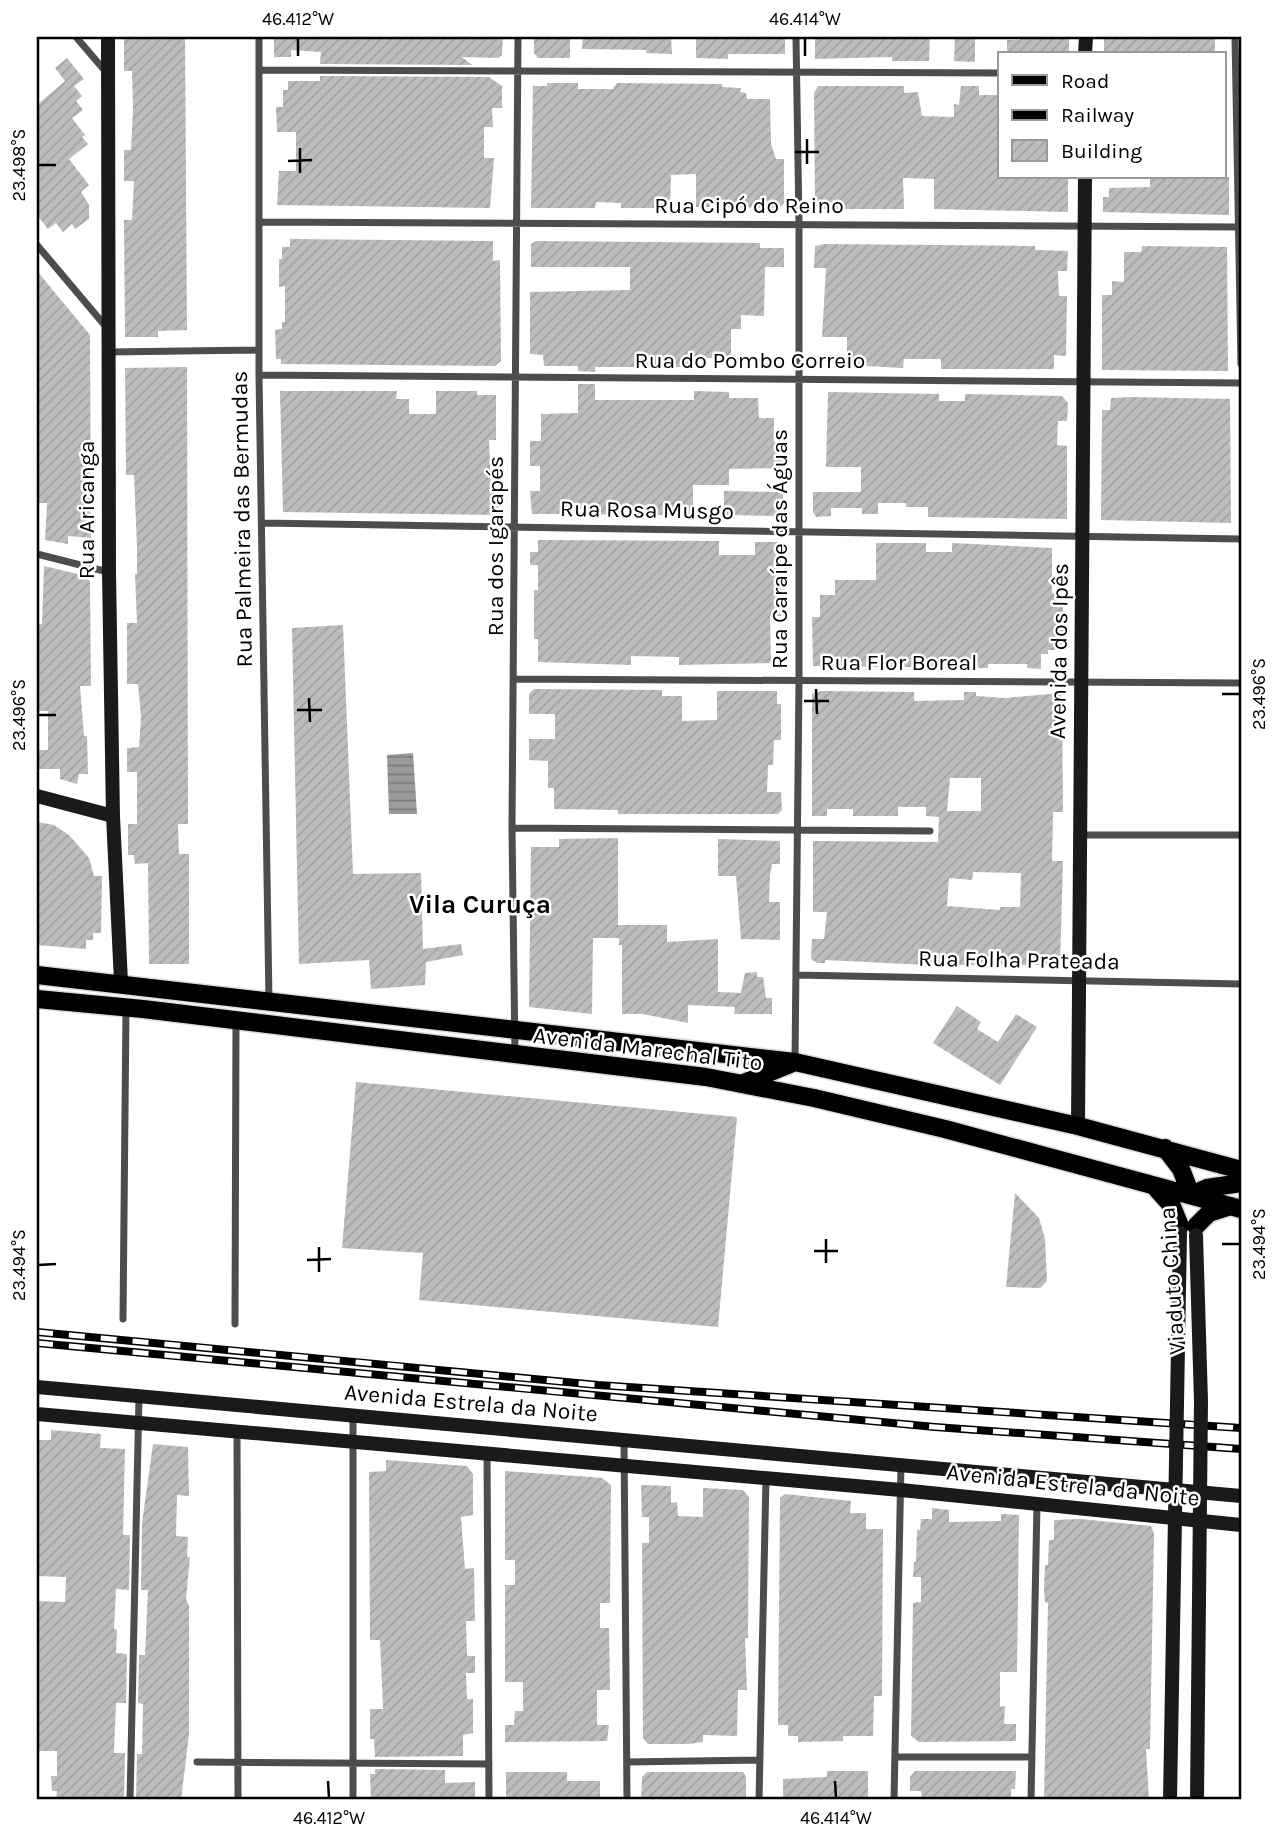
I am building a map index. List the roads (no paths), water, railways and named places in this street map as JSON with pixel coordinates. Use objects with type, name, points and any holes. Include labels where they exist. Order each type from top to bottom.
[{"type":"main road","name":"Avenida Marechal Tito","points":[[37,975],[121,982],[795,1062],[1078,1126],[1241,1170]]},
{"type":"main road","name":"Avenida Marechal Tito","points":[[37,999],[126,1007],[706,1077],[945,1129],[1236,1207]]},
{"type":"main road","points":[[741,1084],[795,1062]]},
{"type":"main road","points":[[1165,1148],[1181,1169],[1191,1195],[1208,1188],[1241,1183]]},
{"type":"main road","points":[[1151,1184],[1166,1198],[1188,1230],[1209,1213],[1236,1207]]},
{"type":"street","points":[[76,37],[109,76]]},
{"type":"street","name":"Rua Aricanga","points":[[108,37],[109,572],[113,816],[121,982]]},
{"type":"street","name":"Rua Palmeira das Bermudas","points":[[259,37],[259,375],[269,1001]]},
{"type":"street","name":"Rua dos Igarapés","points":[[515,1056],[512,828],[518,37]]},
{"type":"street","name":"Rua Caraípe das Águas","points":[[795,1062],[799,681],[799,224],[794,72],[796,37]]},
{"type":"street","points":[[1234,37],[1241,364]]},
{"type":"street","points":[[260,70],[998,73]]},
{"type":"street","points":[[1226,75],[1234,75]]},
{"type":"street","name":"Avenida dos Ipês","points":[[1078,1126],[1085,178]]},
{"type":"street","name":"Rua Cipó do Reino","points":[[259,222],[1239,227]]},
{"type":"street","points":[[37,247],[107,329]]},
{"type":"street","points":[[107,352],[259,350]]},
{"type":"street","name":"Rua do Pombo Correio","points":[[259,375],[1241,383]]},
{"type":"street","name":"Rua Rosa Musgo","points":[[262,523],[1241,539]]},
{"type":"street","points":[[37,554],[109,572]]},
{"type":"street","name":"Rua Flor Boreal","points":[[514,679],[1241,683]]},
{"type":"street","points":[[37,796],[113,816]]},
{"type":"street","points":[[512,828],[930,831]]},
{"type":"street","points":[[1080,835],[1241,835]]},
{"type":"street","name":"Rua Folha Prateada","points":[[796,975],[1241,984]]},
{"type":"street","points":[[123,1319],[126,1007]]},
{"type":"street","points":[[235,1324],[236,1020]]},
{"type":"street","name":"Viaduto China","points":[[1170,1800],[1191,1195]]},
{"type":"street","name":"Viaduto China","points":[[1188,1230],[1200,1401],[1197,1800]]},
{"type":"street","name":"Avenida Estrela da Noite","points":[[37,1387],[1241,1496]]},
{"type":"street","points":[[130,1800],[136,1421],[139,1396]]},
{"type":"street","name":"Avenida Estrela da Noite","points":[[37,1414],[901,1490],[1241,1525]]},
{"type":"street","points":[[353,1415],[353,1800]]},
{"type":"street","points":[[237,1431],[238,1800]]},
{"type":"street","points":[[624,1440],[626,1800]]},
{"type":"street","points":[[487,1452],[489,1800]]},
{"type":"street","points":[[894,1800],[901,1464]]},
{"type":"street","points":[[759,1800],[766,1478]]},
{"type":"street","points":[[1031,1800],[1037,1503]]},
{"type":"street","points":[[895,1757],[1032,1757]]},
{"type":"street","points":[[627,1762],[760,1760]]},
{"type":"street","points":[[197,1762],[489,1763]]},
{"type":"railway","points":[[37,1332],[598,1385],[1241,1428]]},
{"type":"railway","points":[[37,1343],[935,1427],[1241,1449]]},
{"type":"district","name":"Vila Curuça","points":[[480,904]]}]
